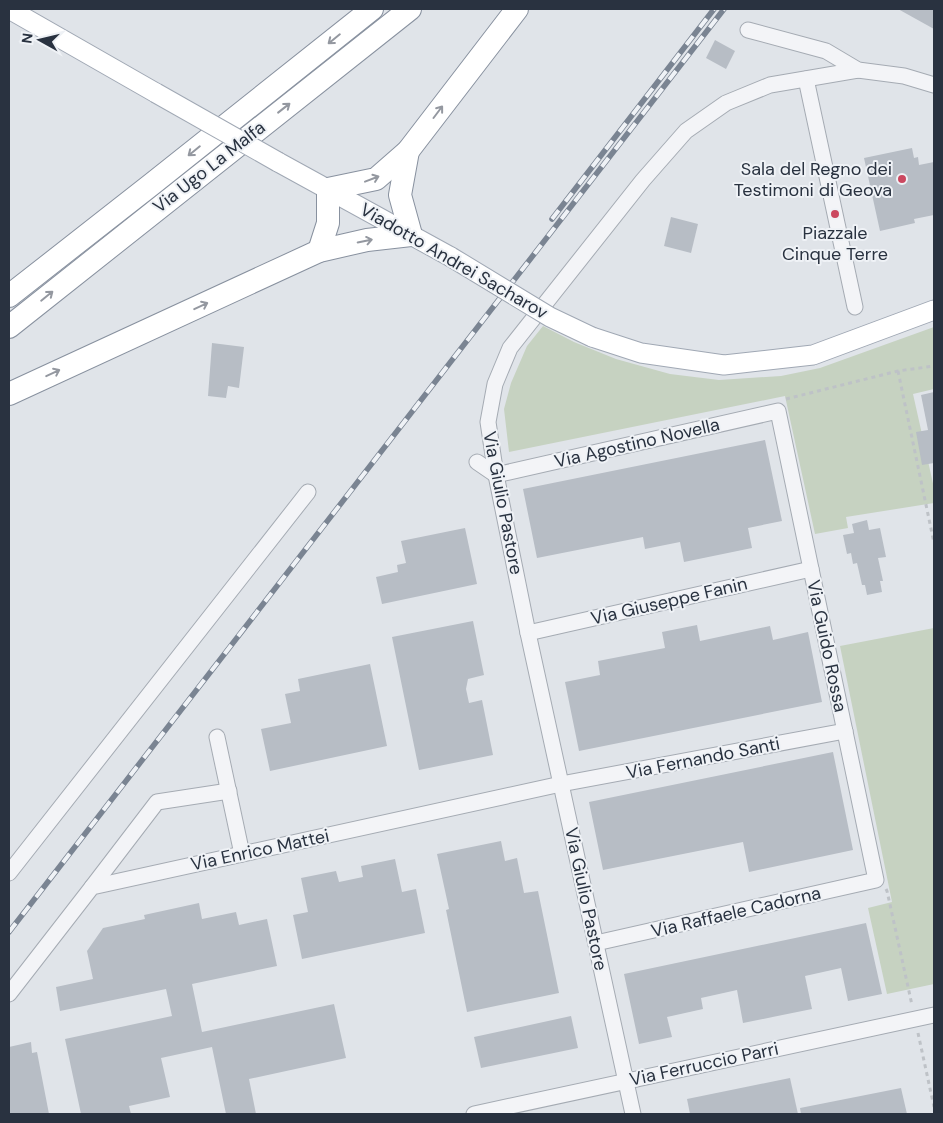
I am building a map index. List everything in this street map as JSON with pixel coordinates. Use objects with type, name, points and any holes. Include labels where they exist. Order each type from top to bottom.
[{"type":"highway","name":"Via Ugo La Malfa","points":[[9,296],[372,9]]},
{"type":"highway","name":"Via Ugo La Malfa","points":[[9,326],[410,9]]},
{"type":"highway","points":[[319,251],[328,223],[328,189],[376,179],[408,151],[517,9]]},
{"type":"highway","points":[[9,394],[319,251],[367,240],[411,236],[400,195],[408,151]]},
{"type":"highway","points":[[9,279],[83,224],[152,184]]},
{"type":"main road","name":"Viadotto Andrei Sacharov","points":[[9,9],[278,162],[451,257],[550,317],[592,337],[640,354],[724,365],[813,355],[934,310]]},
{"type":"street","points":[[748,30],[826,51],[858,70],[904,76],[934,84]]},
{"type":"street","name":"Via Giulio Pastore","points":[[633,1114],[528,633],[496,475],[488,422],[495,384],[510,348],[643,180],[686,131],[726,103],[770,86],[858,70]]},
{"type":"street","points":[[806,79],[855,307]]},
{"type":"street","name":"Via Agostino Novella","points":[[496,475],[778,412]]},
{"type":"street","name":"Via Guido Rossa","points":[[778,412],[876,880]]},
{"type":"street","points":[[477,462],[496,475]]},
{"type":"street","points":[[9,873],[308,492]]},
{"type":"street","name":"Via Giuseppe Fanin","points":[[528,633],[811,569]]},
{"type":"street","name":"Via Fernando Santi","points":[[561,784],[845,731]]},
{"type":"street","points":[[217,737],[242,854]]},
{"type":"street","name":"Via Enrico Mattei","points":[[92,887],[561,784]]},
{"type":"street","points":[[9,994],[157,802],[229,791]]},
{"type":"street","name":"Via Raffaele Cadorna","points":[[596,943],[876,880]]},
{"type":"street","name":"Via Ferruccio Parri","points":[[474,1114],[934,1015]]},
{"type":"path","points":[[778,412],[785,400],[898,372],[934,366]]},
{"type":"path","points":[[898,372],[934,541]]},
{"type":"path","points":[[876,880],[887,891],[934,1107]]},
{"type":"green space","points":[[543,326],[574,342],[616,359],[670,374],[719,380],[781,376],[820,368],[934,327],[934,389],[913,394],[934,488],[934,503],[846,517],[848,528],[815,534],[785,396],[509,452],[504,409],[511,383],[527,346]]},
{"type":"green space","points":[[934,628],[934,984],[887,994],[868,908],[892,902],[840,646]]},
{"type":"building","points":[[898,9],[934,9],[934,29]]},
{"type":"building","points":[[715,40],[735,51],[726,69],[706,58]]},
{"type":"building","name":"Sala del Regno dei Testimoni di Geova","points":[[912,148],[914,158],[918,157],[919,165],[934,162],[934,215],[914,219],[915,223],[880,231],[864,158]]},
{"type":"building","points":[[671,217],[698,224],[691,253],[664,246]]},
{"type":"building","points":[[212,343],[244,347],[239,388],[228,386],[226,398],[208,396]]},
{"type":"building","points":[[934,392],[934,463],[922,465],[916,432],[928,430],[921,395]]},
{"type":"building","points":[[765,440],[782,521],[748,528],[752,548],[684,562],[680,542],[645,549],[643,537],[537,558],[523,489]]},
{"type":"building","points":[[867,520],[869,530],[880,528],[886,557],[878,558],[883,581],[880,581],[882,592],[867,595],[865,585],[862,585],[857,563],[853,564],[851,553],[847,554],[843,535],[854,533],[852,524]]},
{"type":"building","points":[[465,528],[477,584],[382,604],[376,577],[398,572],[397,565],[406,563],[401,541]]},
{"type":"building","points":[[473,621],[484,675],[468,679],[466,689],[469,703],[482,700],[493,755],[419,770],[392,637]]},
{"type":"building","points":[[697,625],[700,641],[770,626],[773,640],[808,632],[822,702],[579,751],[565,682],[600,675],[598,661],[665,648],[662,632]]},
{"type":"building","points":[[370,664],[387,746],[270,771],[261,729],[291,723],[285,694],[300,691],[298,679]]},
{"type":"building","points":[[833,752],[853,850],[749,872],[743,842],[603,870],[589,802]]},
{"type":"building","points":[[501,841],[505,861],[517,858],[524,893],[538,891],[559,993],[467,1012],[446,910],[449,909],[437,854]]},
{"type":"building","points":[[395,859],[402,892],[416,889],[425,933],[302,959],[293,915],[308,912],[301,878],[336,871],[339,882],[363,877],[361,866]]},
{"type":"building","points":[[199,903],[202,919],[236,912],[239,925],[267,919],[277,966],[192,984],[202,1032],[334,1004],[346,1058],[249,1079],[256,1114],[226,1114],[212,1047],[161,1058],[170,1097],[129,1106],[131,1114],[81,1114],[65,1039],[172,1016],[166,989],[60,1011],[56,987],[93,979],[87,951],[103,928],[145,919],[144,915]]},
{"type":"building","points":[[866,923],[882,994],[848,1001],[841,968],[805,976],[812,1009],[743,1023],[737,990],[701,998],[703,1009],[667,1017],[672,1037],[639,1044],[624,974]]},
{"type":"building","points":[[571,1016],[578,1048],[481,1068],[474,1037]]},
{"type":"building","points":[[31,1042],[32,1053],[37,1052],[49,1114],[9,1114],[9,1047]]},
{"type":"building","points":[[790,1078],[798,1114],[690,1114],[687,1099]]},
{"type":"building","points":[[901,1088],[907,1114],[801,1114],[800,1108]]},
{"type":"railway","points":[[552,219],[714,9]]},
{"type":"railway","points":[[9,932],[724,9]]},
{"type":"place","name":"Sala del Regno dei Testimoni di Geova","points":[[902,179]]},
{"type":"place","name":"Piazzale Cinque Terre","points":[[835,214]]}]
